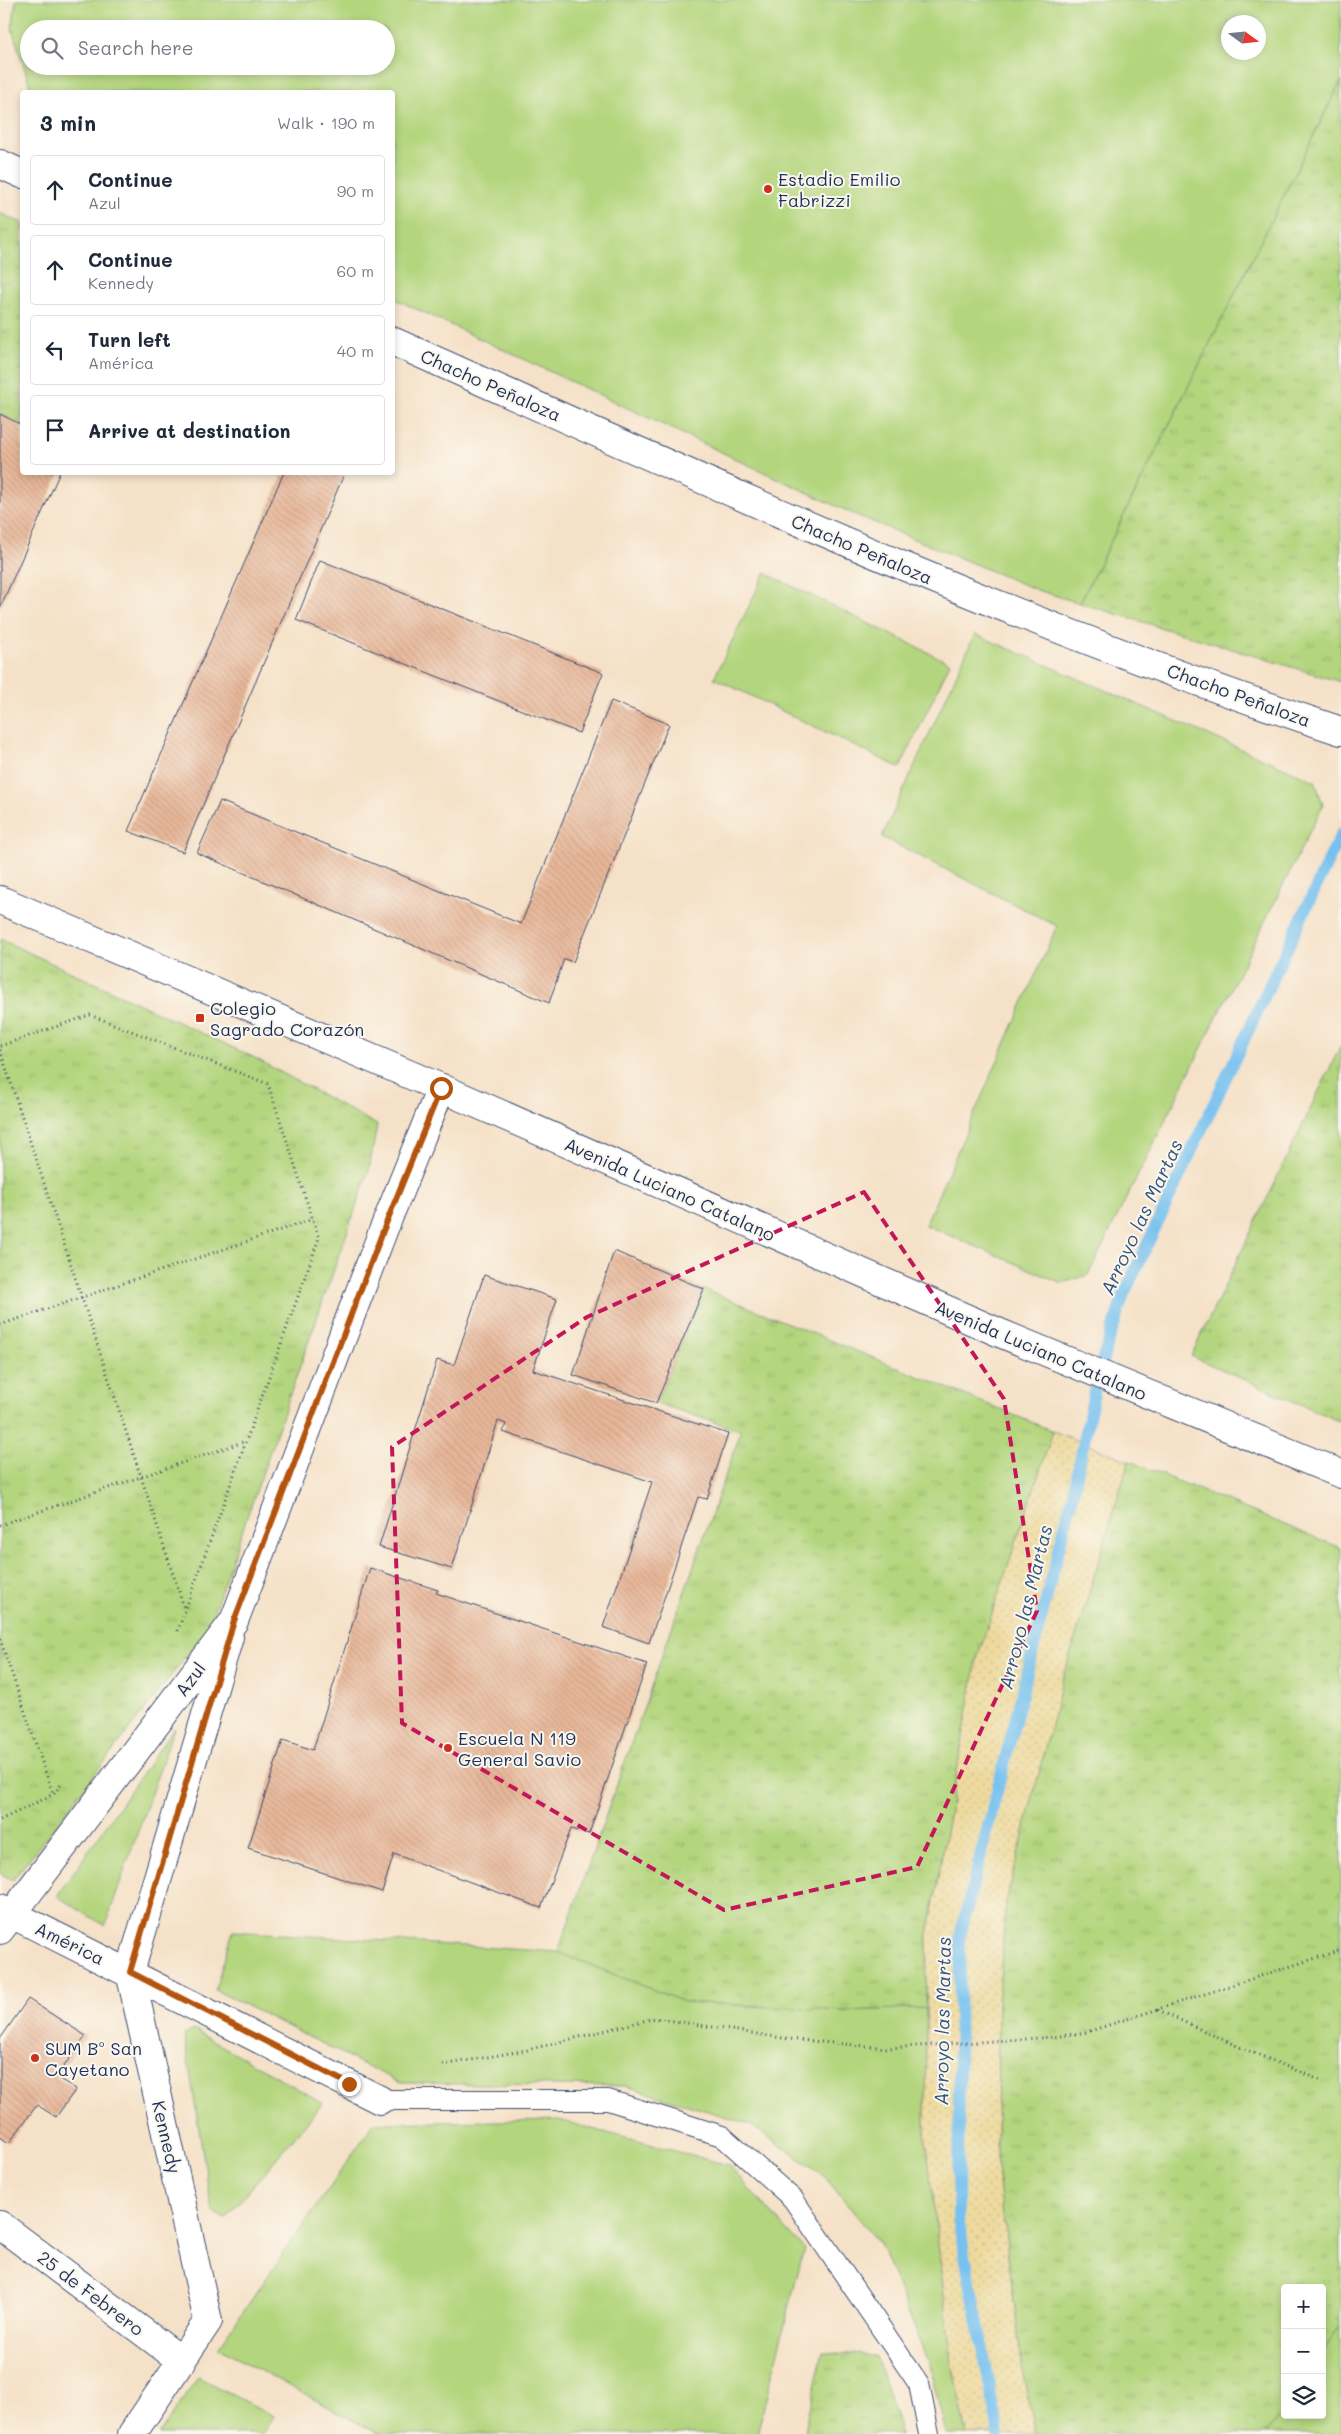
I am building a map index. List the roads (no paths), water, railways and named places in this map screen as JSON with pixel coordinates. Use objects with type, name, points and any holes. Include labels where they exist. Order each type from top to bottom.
[{"type":"street","points":[[0,164],[20,173]]},
{"type":"street","name":"Chacho Peñaloza","points":[[395,342],[817,531],[1077,638],[1340,731]]},
{"type":"street","name":"Avenida Luciano Catalano","points":[[0,900],[441,1088],[1000,1334],[1341,1474]]},
{"type":"street","name":"Azul","points":[[4,1917],[234,1621],[383,1231],[441,1088]]},
{"type":"street","name":"Kennedy","points":[[132,2434],[208,2321],[130,1972],[234,1621]]},
{"type":"street","name":"América","points":[[4,1917],[130,1972],[380,2100]]},
{"type":"street","name":"25 de Febrero","points":[[0,2225],[182,2361]]},
{"type":"lane","points":[[380,2100],[608,2100],[722,2136],[793,2199],[919,2384],[929,2434]]},
{"type":"waterway","name":"Arroyo las Martas","points":[[999,2434],[958,2219],[960,1936],[1072,1498],[1098,1374],[1124,1294],[1341,834]]},
{"type":"place","name":"Estadio Emilio Fabrizzi","points":[[768,189]]},
{"type":"place","name":"Colegio Sagrado Corazón","points":[[200,1018]]},
{"type":"place","name":"Escuela N 119 General Savio","points":[[448,1748]]},
{"type":"place","name":"SUM Bº San Cayetano","points":[[35,2058]]}]
